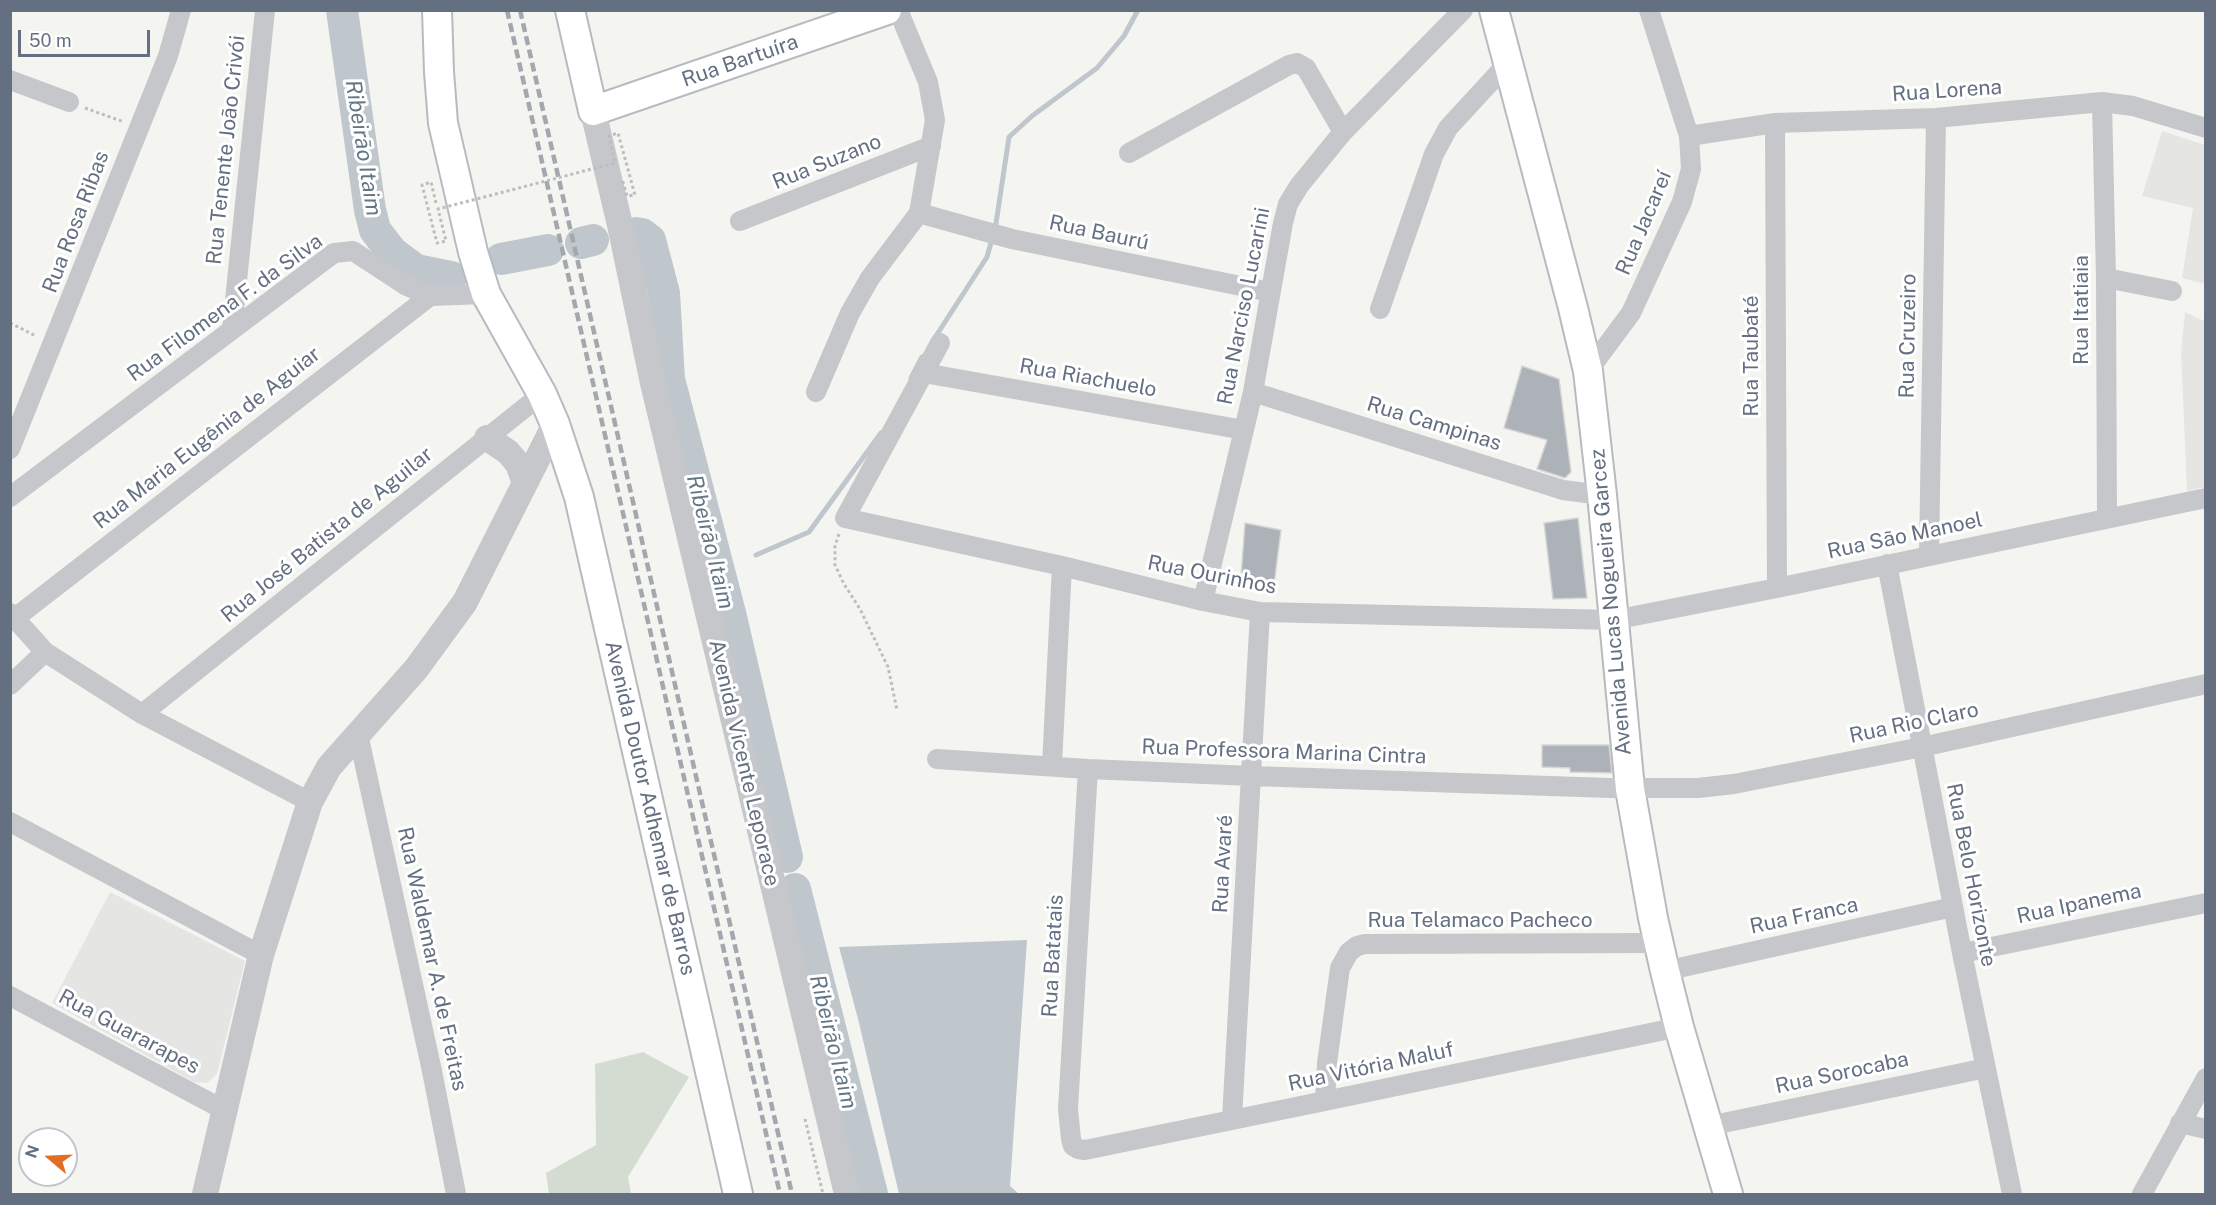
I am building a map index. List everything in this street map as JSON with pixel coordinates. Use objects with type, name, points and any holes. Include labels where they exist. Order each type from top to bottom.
[{"type":"main road","name":"Avenida Doutor Adhemar de Barros","points":[[437,10],[438,72],[444,123],[473,252],[483,287],[542,394],[555,424],[579,497],[738,1194]]},
{"type":"main road","points":[[570,10],[593,111]]},
{"type":"main road","name":"Rua Bartuíra","points":[[593,111],[887,10]]},
{"type":"main road","name":"Avenida Lucas Nogueira Garcez","points":[[1494,10],[1588,371],[1630,789],[1665,971],[1728,1194]]},
{"type":"street","name":"Rua Rosa Ribas","points":[[10,450],[168,56],[181,10]]},
{"type":"street","name":"Rua Tenente João Crivói","points":[[232,329],[265,10]]},
{"type":"street","points":[[816,392],[850,313],[870,278],[920,213],[935,120],[928,82],[898,10]]},
{"type":"street","name":"Rua Narciso Lucarini","points":[[1203,601],[1253,392],[1282,223],[1288,204],[1299,186],[1343,132],[1463,10]]},
{"type":"street","name":"Rua Jacareí","points":[[1588,371],[1631,312],[1682,202],[1692,169],[1689,136],[1649,10]]},
{"type":"street","points":[[1130,153],[1289,65],[1298,63],[1306,68],[1343,132]]},
{"type":"street","points":[[1380,309],[1434,154],[1448,128],[1508,64]]},
{"type":"street","points":[[10,80],[69,102]]},
{"type":"street","name":"Rua Lorena","points":[[1689,136],[1775,123],[1936,118],[2102,102],[2133,106],[2205,128]]},
{"type":"street","name":"Rua Itatiaia","points":[[2102,102],[2106,278],[2107,519]]},
{"type":"street","name":"Avenida Vicente Leporace","points":[[593,111],[620,225],[653,383],[847,1194]]},
{"type":"street","name":"Rua Cruzeiro","points":[[1929,555],[1936,118]]},
{"type":"street","name":"Rua Taubaté","points":[[1775,123],[1778,588]]},
{"type":"street","name":"Rua Suzano","points":[[740,222],[931,146]]},
{"type":"street","name":"Rua Baurú","points":[[920,213],[1012,239],[1270,292]]},
{"type":"street","name":"Rua Filomena F. da Silva","points":[[10,497],[334,253],[353,251],[405,285],[430,296],[483,287]]},
{"type":"street","points":[[2106,278],[2172,291]]},
{"type":"street","name":"Rua Maria Eugênia de Aguiar","points":[[13,615],[430,296]]},
{"type":"street","points":[[845,518],[940,343]]},
{"type":"street","name":"Rua Riachuelo","points":[[924,373],[1244,430]]},
{"type":"street","name":"Rua Campinas","points":[[1253,392],[1563,490],[1602,495]]},
{"type":"street","name":"Rua José Batista de Aguilar","points":[[142,714],[542,394]]},
{"type":"street","points":[[205,1194],[261,955],[310,802],[329,767],[416,669],[465,602],[555,424]]},
{"type":"street","points":[[487,438],[508,452],[518,464],[525,483]]},
{"type":"street","name":"Rua São Manoel","points":[[1614,620],[1778,588],[2205,498]]},
{"type":"street","name":"Rua Ourinhos","points":[[845,518],[1062,566],[1203,601],[1260,612],[1614,620]]},
{"type":"street","name":"Rua Belo Horizonte","points":[[1887,564],[1962,953],[2012,1194]]},
{"type":"street","points":[[1052,765],[1062,566]]},
{"type":"street","name":"Rua Avaré","points":[[1232,1119],[1260,612]]},
{"type":"street","points":[[13,615],[45,652],[142,714],[310,802]]},
{"type":"street","points":[[10,685],[45,652]]},
{"type":"street","name":"Rua Rio Claro","points":[[1630,789],[1698,788],[1734,784],[1922,747],[2205,684]]},
{"type":"street","name":"Rua Waldemar A. de Freitas","points":[[358,734],[432,1071],[456,1194]]},
{"type":"street","name":"Rua Professora Marina Cintra","points":[[937,759],[1088,769],[1630,789]]},
{"type":"street","name":"Rua Batatais","points":[[1073,1146],[1069,1133],[1068,1109],[1088,769]]},
{"type":"street","points":[[10,822],[261,955]]},
{"type":"street","name":"Rua Ipanema","points":[[1962,953],[2205,903]]},
{"type":"street","name":"Rua Franca","points":[[1665,971],[1953,907]]},
{"type":"street","name":"Rua Telamaco Pacheco","points":[[1325,1101],[1327,1063],[1340,968],[1349,952],[1358,946],[1365,944],[1659,943]]},
{"type":"street","name":"Rua Guararapes","points":[[10,996],[224,1110]]},
{"type":"street","name":"Rua Vitória Maluf","points":[[1073,1146],[1085,1150],[1679,1027]]},
{"type":"street","name":"Rua Sorocaba","points":[[1709,1126],[1986,1068]]},
{"type":"street","points":[[2142,1194],[2205,1078]]},
{"type":"street","points":[[2180,1124],[2205,1129]]},
{"type":"path","points":[[69,102],[139,127]]},
{"type":"path","points":[[436,203],[431,182],[422,185],[437,243],[446,241],[438,209],[615,163],[609,136],[618,134],[635,195],[627,196],[622,179]]},
{"type":"path","points":[[10,323],[54,345]]},
{"type":"path","points":[[845,518],[835,546],[835,565],[860,609],[888,667],[897,710]]},
{"type":"shaded area","points":[[2162,131],[2205,145],[2205,284],[2182,278],[2193,208],[2142,196]]},
{"type":"shaded area","points":[[2185,312],[2206,322],[2205,487],[2187,491],[2181,353]]},
{"type":"shaded area","points":[[110,892],[245,961],[217,1074],[207,1083],[194,1082],[52,1003]]},
{"type":"shaded area","points":[[1027,940],[1010,1186],[1019,1194],[899,1194],[839,947]]},
{"type":"shaded area","points":[[643,1052],[689,1077],[628,1177],[631,1194],[549,1194],[546,1173],[596,1145],[595,1064]]},
{"type":"building","points":[[1522,366],[1559,379],[1571,472],[1565,478],[1537,469],[1547,440],[1504,428]]},
{"type":"building","points":[[1578,518],[1587,598],[1553,599],[1544,523]]},
{"type":"building","points":[[1245,523],[1281,530],[1273,593],[1240,589]]},
{"type":"building","points":[[1542,745],[1609,745],[1612,773],[1570,772],[1570,768],[1542,767]]},
{"type":"waterway","name":"Ribeirão Itaim","points":[[342,10],[370,210],[375,230],[392,252],[416,270],[451,277]]},
{"type":"waterway","points":[[995,230],[1009,137],[1032,116],[1097,68],[1124,36],[1138,10]]},
{"type":"waterway","name":"Ribeirão Itaim","points":[[636,233],[650,240],[664,293],[669,379],[730,613],[787,857]]},
{"type":"waterway","points":[[934,339],[987,257],[992,239]]},
{"type":"waterway","name":"Ribeirão Itaim","points":[[581,243],[593,240]]},
{"type":"waterway","name":"Ribeirão Itaim","points":[[501,259],[548,250]]},
{"type":"waterway","points":[[911,378],[922,357]]},
{"type":"waterway","points":[[756,555],[809,532],[881,433]]},
{"type":"waterway","name":"Ribeirão Itaim","points":[[795,889],[872,1194]]},
{"type":"railway","points":[[507,10],[780,1194]]},
{"type":"railway","points":[[520,10],[792,1194]]}]
